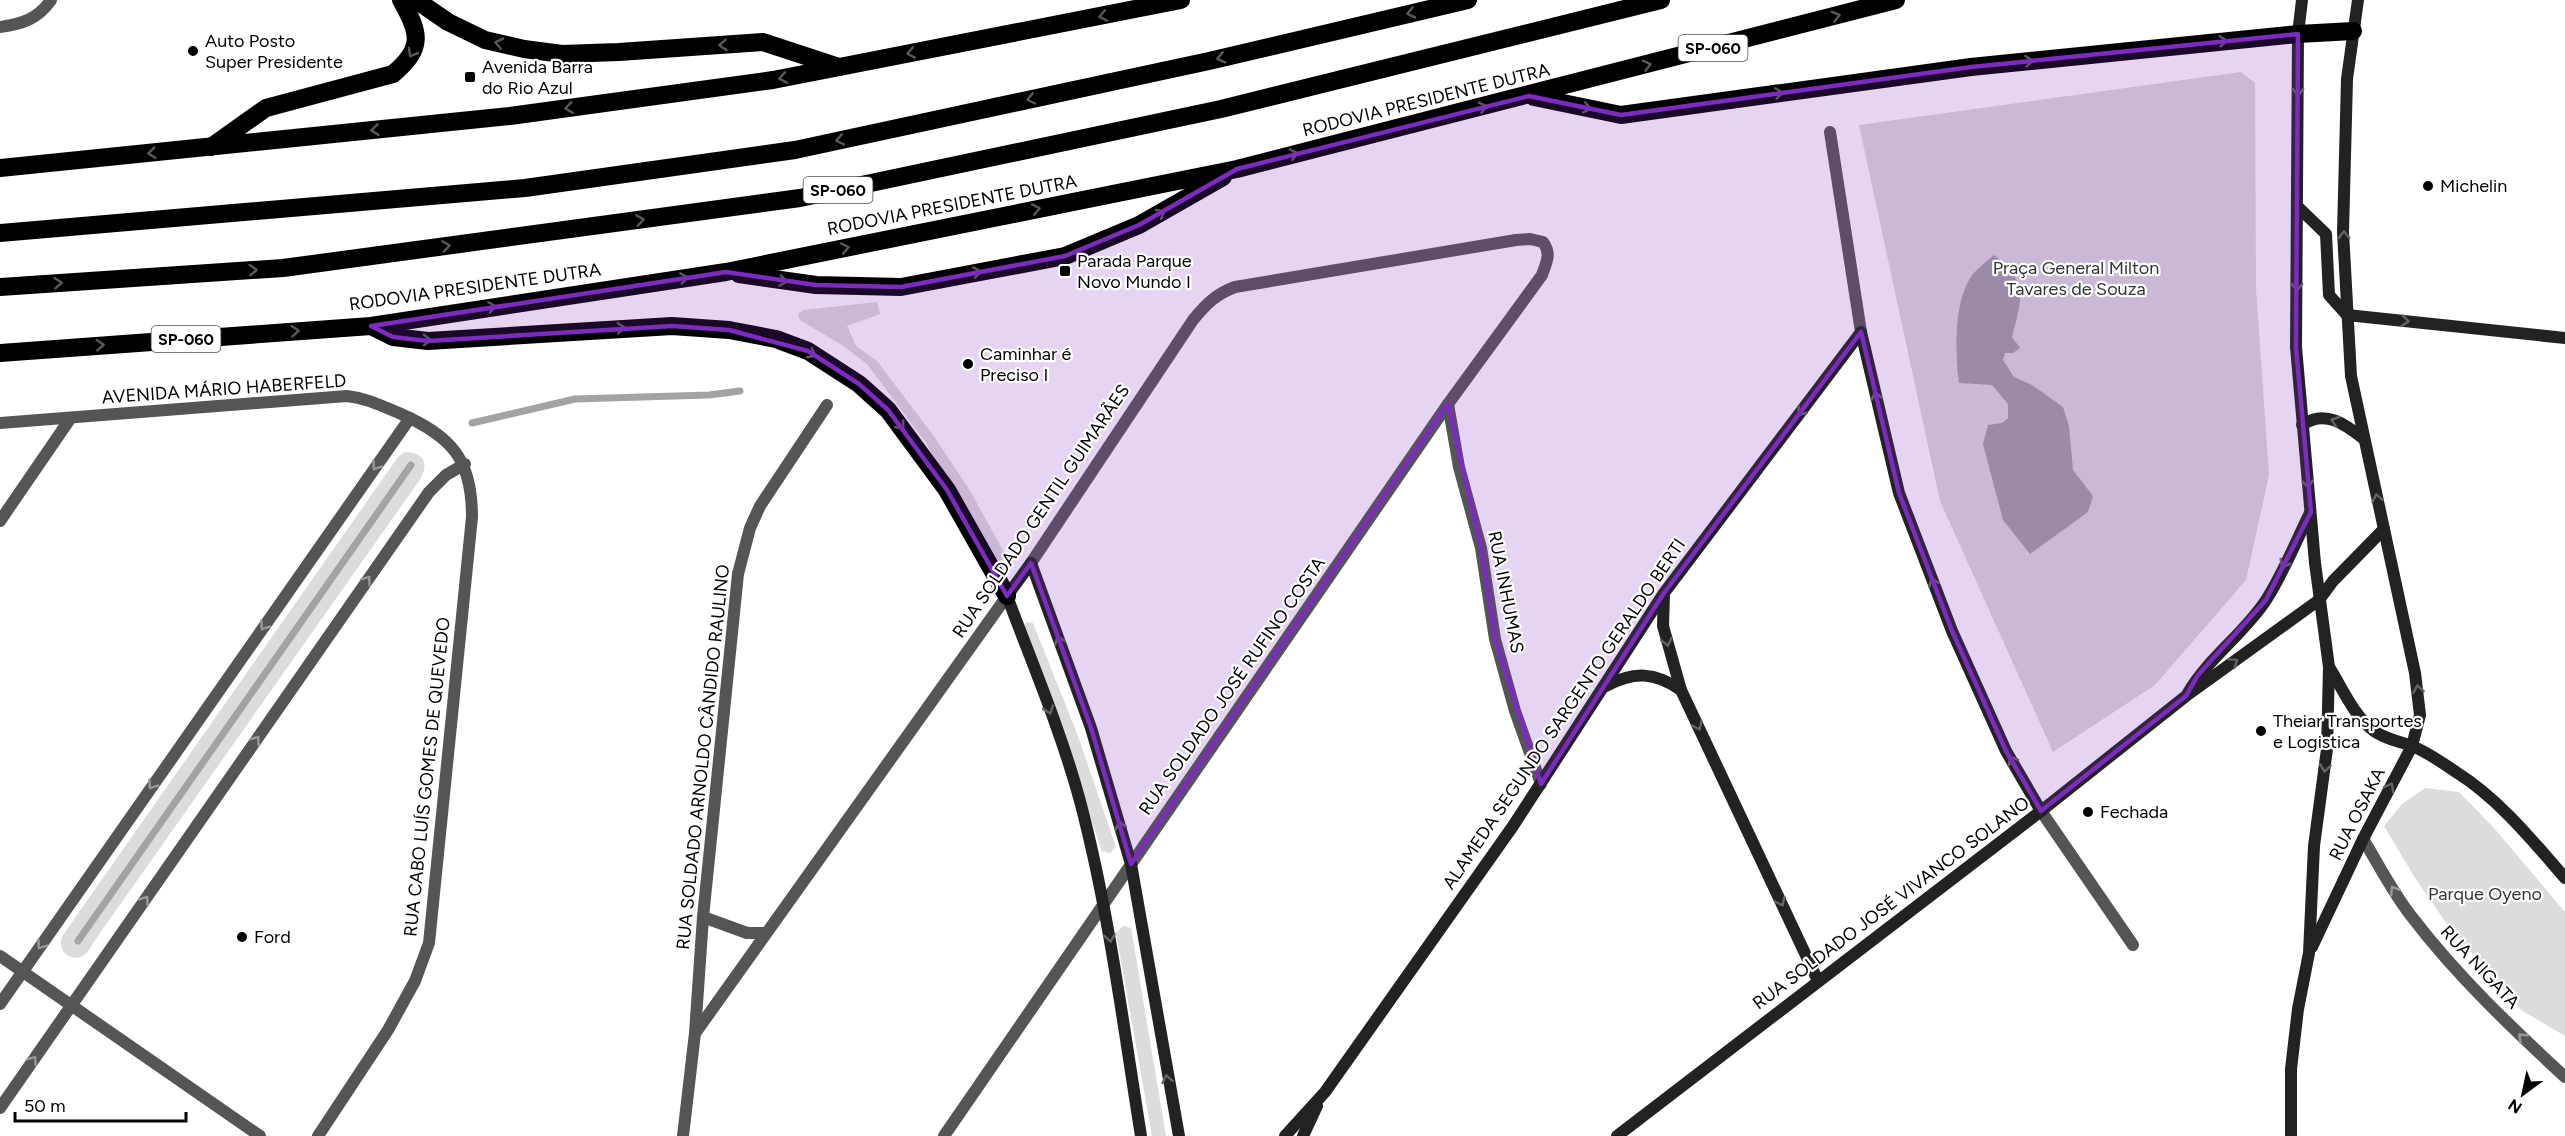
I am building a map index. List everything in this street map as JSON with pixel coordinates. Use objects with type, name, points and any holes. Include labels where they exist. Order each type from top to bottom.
[{"type":"highway","points":[[210,148],[266,108],[393,74],[410,60],[417,43],[414,23],[401,0]]},
{"type":"highway","points":[[416,0],[448,22],[486,40],[524,49],[562,54],[763,42],[840,68]]},
{"type":"highway","points":[[0,168],[510,116],[773,80],[1181,0]]},
{"type":"highway","points":[[0,233],[525,188],[795,150],[1209,61],[1468,0]]},
{"type":"highway","name":"RODOVIA PRESIDENTE DUTRA","points":[[0,287],[283,267],[800,198],[1221,109],[1661,0]]},
{"type":"highway","name":"RODOVIA PRESIDENTE DUTRA","points":[[0,353],[371,326],[726,272],[1237,169],[1529,96],[1896,0]]},
{"type":"highway","points":[[1529,96],[1621,115],[1971,67],[2298,34],[2353,31]]},
{"type":"highway","points":[[726,272],[816,285],[901,286],[1065,255],[1139,225],[1237,169]]},
{"type":"highway","points":[[371,326],[393,337],[428,341],[672,326],[776,339],[808,351],[859,384],[888,410],[947,490],[1007,596]]},
{"type":"main road","points":[[2302,0],[2298,34],[2296,347],[2319,600],[2329,668],[2350,704],[2373,730],[2389,740],[2412,746],[2457,772],[2490,796],[2565,878]]},
{"type":"main road","name":"RUA OSAKA","points":[[2309,953],[2363,839],[2412,746],[2421,715],[2351,376],[2343,232],[2346,86],[2358,0]]},
{"type":"main road","points":[[2297,206],[2326,234],[2329,295],[2347,315],[2565,338]]},
{"type":"main road","points":[[1861,332],[1899,493],[1952,631],[2006,751],[2041,811]]},
{"type":"main road","name":"ALAMEDA SEGUNDO SARGENTO GERALDO BERTI","points":[[1285,1136],[1325,1092],[1541,784],[1664,593],[1861,332]]},
{"type":"main road","points":[[2302,425],[2309,420],[2328,418],[2343,423],[2364,439]]},
{"type":"main road","name":"RUA SOLDADO JOSÉ VIVANCO SOLANO","points":[[2186,696],[2198,675],[2220,654],[2266,600],[2311,512]]},
{"type":"main road","name":"RUA SOLDADO JOSÉ VIVANCO SOLANO","points":[[1617,1136],[2041,811],[2186,696],[2319,600],[2333,581],[2384,529]]},
{"type":"main road","points":[[1031,562],[1091,728],[1131,864],[1179,1136]]},
{"type":"main road","name":"RUA SOLDADO GENTIL GUIMARÃES","points":[[1007,596],[1031,562]]},
{"type":"main road","points":[[1664,593],[1663,626],[1681,690],[1818,981]]},
{"type":"main road","points":[[1007,596],[1047,703],[1079,799],[1104,902],[1141,1136]]},
{"type":"main road","name":"RUA OSAKA","points":[[2291,1136],[2291,1069],[2298,1010],[2309,953],[2314,846],[2327,749],[2329,668]]},
{"type":"main road","points":[[1605,687],[1621,678],[1646,674],[1668,681],[1681,690]]},
{"type":"main road","name":"ALAMEDA SEGUNDO SARGENTO GERALDO BERTI","points":[[1303,1136],[1325,1092]]},
{"type":"street","points":[[0,27],[35,18],[51,0]]},
{"type":"street","points":[[1830,132],[1861,332]]},
{"type":"street","name":"RUA SOLDADO GENTIL GUIMARÃES","points":[[1031,562],[1193,320],[1210,300],[1221,292],[1235,287],[1516,240],[1530,239],[1543,242],[1548,249],[1548,257]]},
{"type":"street","name":"RUA SOLDADO JOSÉ RUFINO COSTA","points":[[944,1136],[1448,404],[1542,275],[1548,257]]},
{"type":"street","name":"AVENIDA MÁRIO HABERFELD","points":[[0,423],[70,419],[333,395],[370,401],[430,428],[448,441],[465,464]]},
{"type":"street","name":"RUA INHUMAS","points":[[1448,404],[1459,468],[1481,548],[1495,639],[1515,711],[1541,784]]},
{"type":"street","name":"RUA SOLDADO ARNOLDO CÂNDIDO RAULINO","points":[[683,1136],[695,1033],[703,917],[738,574],[750,528],[760,506],[827,405]]},
{"type":"street","points":[[0,1004],[410,418]]},
{"type":"street","points":[[0,522],[70,419]]},
{"type":"street","points":[[0,1108],[429,492],[446,475],[465,464]]},
{"type":"street","name":"RUA CABO LUÍS GOMES DE QUEVEDO","points":[[318,1136],[388,1030],[416,981],[429,943],[471,517],[472,493],[465,464]]},
{"type":"street","name":"RUA SOLDADO GENTIL GUIMARÃES","points":[[695,1033],[1007,596]]},
{"type":"street","points":[[2041,811],[2133,945]]},
{"type":"street","name":"RUA NIGATA","points":[[2363,839],[2410,916],[2508,1024],[2565,1077]]},
{"type":"street","points":[[703,917],[747,933],[766,933]]},
{"type":"street","points":[[0,956],[260,1136]]},
{"type":"highlighted area","points":[[2298,34],[2296,347],[2311,512],[2266,600],[2198,675],[2186,696],[2041,811],[2006,751],[1952,631],[1899,493],[1861,332],[1664,593],[1541,784],[1495,639],[1481,548],[1448,404],[1131,864],[1091,728],[1031,563],[1007,596],[947,490],[888,410],[859,384],[808,351],[729,330],[672,326],[428,341],[393,337],[371,326],[726,272],[816,285],[901,287],[1065,256],[1139,225],[1237,169],[1529,96],[1621,115],[1971,67]]},
{"type":"green space","name":"Praça General Milton Tavares de Souza","points":[[2241,72],[2255,83],[2256,289],[2269,475],[2246,580],[2155,685],[2053,752],[1940,501],[1859,125]]},
{"type":"green space","points":[[877,302],[880,314],[847,326],[856,346],[877,361],[933,435],[969,489],[1005,554],[1002,561],[996,564],[926,443],[867,364],[845,347],[800,320],[798,314],[804,310]]},
{"type":"green space","points":[[405,452],[417,454],[424,461],[424,470],[419,481],[89,949],[85,954],[76,958],[65,954],[61,947],[64,933],[398,457]]},
{"type":"green space","points":[[1026,622],[1033,623],[1078,736],[1116,847],[1110,853],[1102,851],[1022,629]]},
{"type":"green space","name":"Parque Oyeno","points":[[2425,788],[2459,792],[2494,828],[2565,912],[2565,1036],[2521,1010],[2449,927],[2415,878],[2384,826],[2402,804]]},
{"type":"green space","points":[[1123,926],[1131,928],[1166,1136],[1152,1136],[1116,933]]},
{"type":"shaded area","points":[[1994,255],[2013,274],[2020,292],[2012,337],[2020,348],[2013,353],[2005,353],[2003,360],[2014,377],[2032,385],[2063,407],[2069,426],[2073,470],[2093,496],[2088,512],[2030,554],[2003,520],[1983,444],[1988,425],[2002,423],[2008,418],[2008,404],[1992,385],[1959,383],[1956,345],[1963,293],[1970,278]]},
{"type":"waterway","points":[[472,423],[575,399],[709,395],[740,391]]},
{"type":"waterway","points":[[78,941],[411,465]]},
{"type":"place","name":"Auto Posto Super Presidente","points":[[193,51]]},
{"type":"place","name":"Avenida Barra do Rio Azul","points":[[470,77]]},
{"type":"place","name":"Michelin","points":[[2428,186]]},
{"type":"place","name":"Parada Parque Novo Mundo I","points":[[1065,271]]},
{"type":"place","name":"Caminhar é Preciso I","points":[[968,364]]},
{"type":"place","name":"Theiar Transportes e Logistica","points":[[2261,731]]},
{"type":"place","name":"Fechada","points":[[2088,812]]},
{"type":"place","name":"Ford","points":[[242,937]]}]
